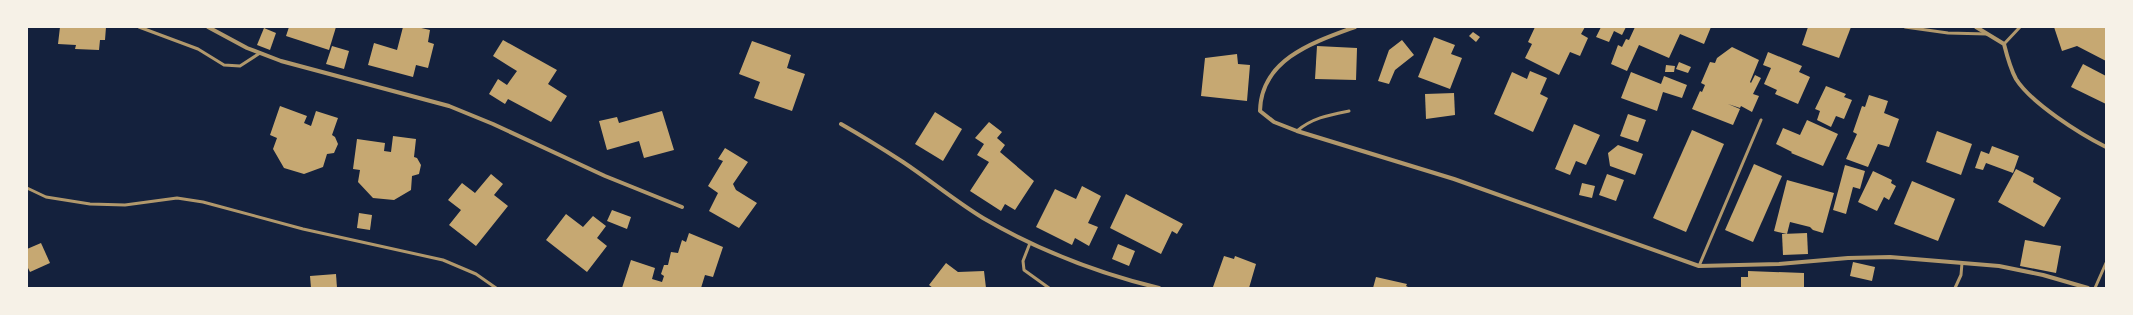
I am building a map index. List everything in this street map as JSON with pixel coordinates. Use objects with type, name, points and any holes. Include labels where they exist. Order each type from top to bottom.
[{"type":"street","points":[[208,27],[281,62],[449,106],[500,127],[605,176],[682,207]]},
{"type":"street","points":[[1355,27],[1298,51],[1281,63],[1270,76],[1260,97],[1260,111],[1274,122],[1297,131],[1454,178],[1698,266],[1779,264],[1848,258],[1890,257],[1999,266],[2043,275],[2088,288]]},
{"type":"street","points":[[1976,27],[2004,44],[2008,61],[2016,79],[2030,95],[2075,130],[2106,147]]},
{"type":"street","points":[[841,124],[903,162],[982,217],[1030,243],[1084,266],[1126,280],[1159,288]]},
{"type":"lane","points":[[139,27],[170,37],[198,49],[224,65],[240,66],[260,52]]},
{"type":"lane","points":[[1905,27],[1948,33],[1989,34]]},
{"type":"lane","points":[[2004,44],[2020,27]]},
{"type":"lane","points":[[1297,131],[1306,124],[1323,116],[1349,111]]},
{"type":"lane","points":[[1698,266],[1761,120]]},
{"type":"lane","points":[[27,188],[46,197],[90,204],[125,205],[177,198],[203,202],[348,240],[443,260],[476,274],[496,288]]},
{"type":"lane","points":[[1030,243],[1023,261],[1024,270],[1049,288]]},
{"type":"lane","points":[[1956,288],[1961,276],[1962,263]]},
{"type":"lane","points":[[2094,288],[2106,263]]},
{"type":"building","points":[[60,27],[106,27],[105,40],[100,40],[99,50],[75,49],[76,45],[58,44]]},
{"type":"building","points":[[289,27],[336,27],[329,50],[286,36]]},
{"type":"building","points":[[403,27],[417,27],[430,30],[428,42],[434,44],[428,68],[416,65],[413,77],[368,65],[374,43],[397,50]]},
{"type":"building","points":[[1535,27],[1585,27],[1581,34],[1588,38],[1580,56],[1570,52],[1559,75],[1525,58],[1532,44],[1528,42]]},
{"type":"building","points":[[1601,27],[1626,27],[1622,35],[1614,31],[1609,42],[1596,37]]},
{"type":"building","points":[[1635,27],[1711,27],[1704,44],[1680,34],[1669,58],[1639,45],[1627,71],[1611,64],[1618,45],[1622,47],[1626,39],[1629,40]]},
{"type":"building","points":[[1808,27],[1851,27],[1839,58],[1802,45]]},
{"type":"building","points":[[2054,27],[2106,27],[2106,61],[2077,46],[2062,51]]},
{"type":"building","points":[[264,28],[276,33],[270,50],[257,45]]},
{"type":"building","points":[[1473,32],[1480,37],[1476,42],[1469,36]]},
{"type":"building","points":[[1434,37],[1455,45],[1451,54],[1462,58],[1450,89],[1418,77]]},
{"type":"building","points":[[503,40],[557,70],[548,84],[567,96],[551,122],[508,99],[505,104],[489,94],[498,79],[507,85],[517,71],[493,56]]},
{"type":"building","points":[[1402,40],[1414,55],[1395,70],[1389,84],[1378,81],[1389,50]]},
{"type":"building","points":[[752,41],[791,55],[787,68],[805,74],[792,111],[754,98],[760,82],[739,74]]},
{"type":"building","points":[[332,46],[349,51],[344,69],[326,64]]},
{"type":"building","points":[[1317,46],[1357,48],[1356,80],[1315,79]]},
{"type":"building","points":[[1732,47],[1759,60],[1750,82],[1751,83],[1755,75],[1761,78],[1753,94],[1759,96],[1752,112],[1741,106],[1740,108],[1728,104],[1740,109],[1733,125],[1692,109],[1700,91],[1702,92],[1705,85],[1701,83],[1710,62],[1715,63],[1717,58]]},
{"type":"building","points":[[1768,52],[1802,66],[1799,72],[1810,77],[1798,104],[1775,94],[1777,90],[1764,84],[1771,68],[1763,65]]},
{"type":"building","points":[[1237,54],[1238,64],[1250,65],[1247,101],[1201,96],[1205,58]]},
{"type":"building","points":[[1679,62],[1691,67],[1688,73],[1676,69]]},
{"type":"building","points":[[2083,64],[2106,76],[2106,104],[2071,87]]},
{"type":"building","points":[[1666,65],[1675,66],[1674,72],[1665,72]]},
{"type":"building","points":[[1530,71],[1547,78],[1540,94],[1548,98],[1533,132],[1494,114],[1512,72],[1527,79]]},
{"type":"building","points":[[1631,72],[1661,84],[1664,76],[1687,85],[1682,98],[1663,92],[1657,111],[1621,98]]},
{"type":"building","points":[[1826,86],[1846,94],[1844,97],[1852,100],[1844,119],[1836,116],[1831,127],[1817,120],[1820,111],[1815,109]]},
{"type":"building","points":[[1454,93],[1455,115],[1426,119],[1425,94]]},
{"type":"building","points":[[1869,95],[1888,101],[1884,113],[1899,119],[1889,147],[1878,144],[1868,167],[1846,159],[1857,134],[1853,132],[1862,106],[1865,107]]},
{"type":"building","points":[[280,106],[307,116],[304,123],[311,126],[316,111],[338,118],[332,135],[335,137],[338,144],[334,153],[327,154],[323,167],[304,174],[284,168],[273,149],[277,138],[270,135]]},
{"type":"building","points":[[662,111],[674,150],[644,158],[639,141],[607,150],[599,121],[617,117],[619,123]]},
{"type":"building","points":[[935,112],[962,129],[943,161],[915,144]]},
{"type":"building","points":[[1628,114],[1646,120],[1638,142],[1620,136]]},
{"type":"building","points":[[1807,120],[1838,134],[1823,166],[1791,153],[1792,152],[1776,144],[1783,128],[1800,135]]},
{"type":"building","points":[[989,122],[1002,132],[997,138],[1005,145],[1000,152],[1034,181],[1015,210],[1005,204],[1001,211],[970,191],[989,162],[977,155],[984,144],[975,138]]},
{"type":"building","points":[[1574,124],[1600,135],[1586,165],[1576,161],[1570,175],[1555,169]]},
{"type":"building","points":[[1692,130],[1724,144],[1686,232],[1653,218]]},
{"type":"building","points":[[1937,131],[1972,144],[1961,175],[1926,162]]},
{"type":"building","points":[[393,136],[416,139],[414,157],[417,158],[421,165],[419,174],[412,176],[411,190],[394,200],[373,198],[358,182],[360,170],[353,169],[357,139],[385,143],[384,151],[391,152]]},
{"type":"building","points":[[1618,145],[1643,154],[1635,175],[1610,166],[1608,153]]},
{"type":"building","points":[[1992,146],[2019,156],[2013,173],[1986,163],[1983,170],[1975,168],[1981,151],[1989,154]]},
{"type":"building","points":[[725,148],[748,162],[733,184],[736,190],[757,203],[739,228],[709,211],[718,193],[708,186],[723,161],[718,159]]},
{"type":"building","points":[[1754,164],[1782,176],[1753,242],[1725,230]]},
{"type":"building","points":[[1845,165],[1865,171],[1860,189],[1853,187],[1846,214],[1833,210]]},
{"type":"building","points":[[2016,169],[2034,178],[2033,182],[2061,198],[2044,227],[1998,202]]},
{"type":"building","points":[[1873,171],[1892,180],[1891,183],[1896,186],[1889,200],[1884,197],[1877,211],[1858,202]]},
{"type":"building","points":[[491,174],[503,184],[494,195],[508,206],[476,246],[449,225],[461,210],[448,200],[462,183],[475,193]]},
{"type":"building","points":[[1607,174],[1624,180],[1616,201],[1599,195]]},
{"type":"building","points":[[1787,180],[1834,193],[1823,233],[1813,230],[1810,227],[1790,222],[1787,234],[1774,231]]},
{"type":"building","points":[[1912,181],[1955,199],[1938,241],[1894,224]]},
{"type":"building","points":[[1582,183],[1595,186],[1592,198],[1579,195]]},
{"type":"building","points":[[1082,186],[1101,196],[1088,223],[1098,227],[1089,246],[1075,238],[1072,245],[1036,227],[1055,189],[1076,199]]},
{"type":"building","points":[[1126,194],[1183,224],[1177,234],[1172,231],[1161,254],[1110,228]]},
{"type":"building","points":[[612,210],[631,217],[627,229],[607,221]]},
{"type":"building","points":[[359,213],[372,215],[370,230],[357,228]]},
{"type":"building","points":[[566,214],[583,227],[593,216],[606,226],[597,238],[607,246],[587,272],[546,240]]},
{"type":"building","points":[[689,233],[723,247],[713,277],[705,275],[701,288],[622,288],[631,260],[655,268],[652,279],[662,282],[664,276],[661,274],[664,265],[668,265],[671,252],[678,253],[682,240],[686,242]]},
{"type":"building","points":[[1807,233],[1808,254],[1783,255],[1782,234]]},
{"type":"building","points":[[2025,240],[2061,246],[2056,273],[2020,266]]},
{"type":"building","points":[[41,243],[50,263],[30,272],[27,266],[27,249]]},
{"type":"building","points":[[1118,244],[1135,251],[1129,266],[1112,259]]},
{"type":"building","points":[[1224,256],[1234,259],[1235,256],[1256,264],[1249,288],[1213,287]]},
{"type":"building","points":[[1853,262],[1875,267],[1872,281],[1850,276]]},
{"type":"building","points":[[946,263],[958,272],[984,271],[986,288],[933,288],[929,285]]},
{"type":"building","points":[[1748,271],[1804,273],[1804,288],[1741,288],[1741,277],[1748,277]]},
{"type":"building","points":[[336,274],[337,288],[311,288],[310,276]]},
{"type":"building","points":[[1376,277],[1407,284],[1406,286],[1410,288],[1373,288]]}]
